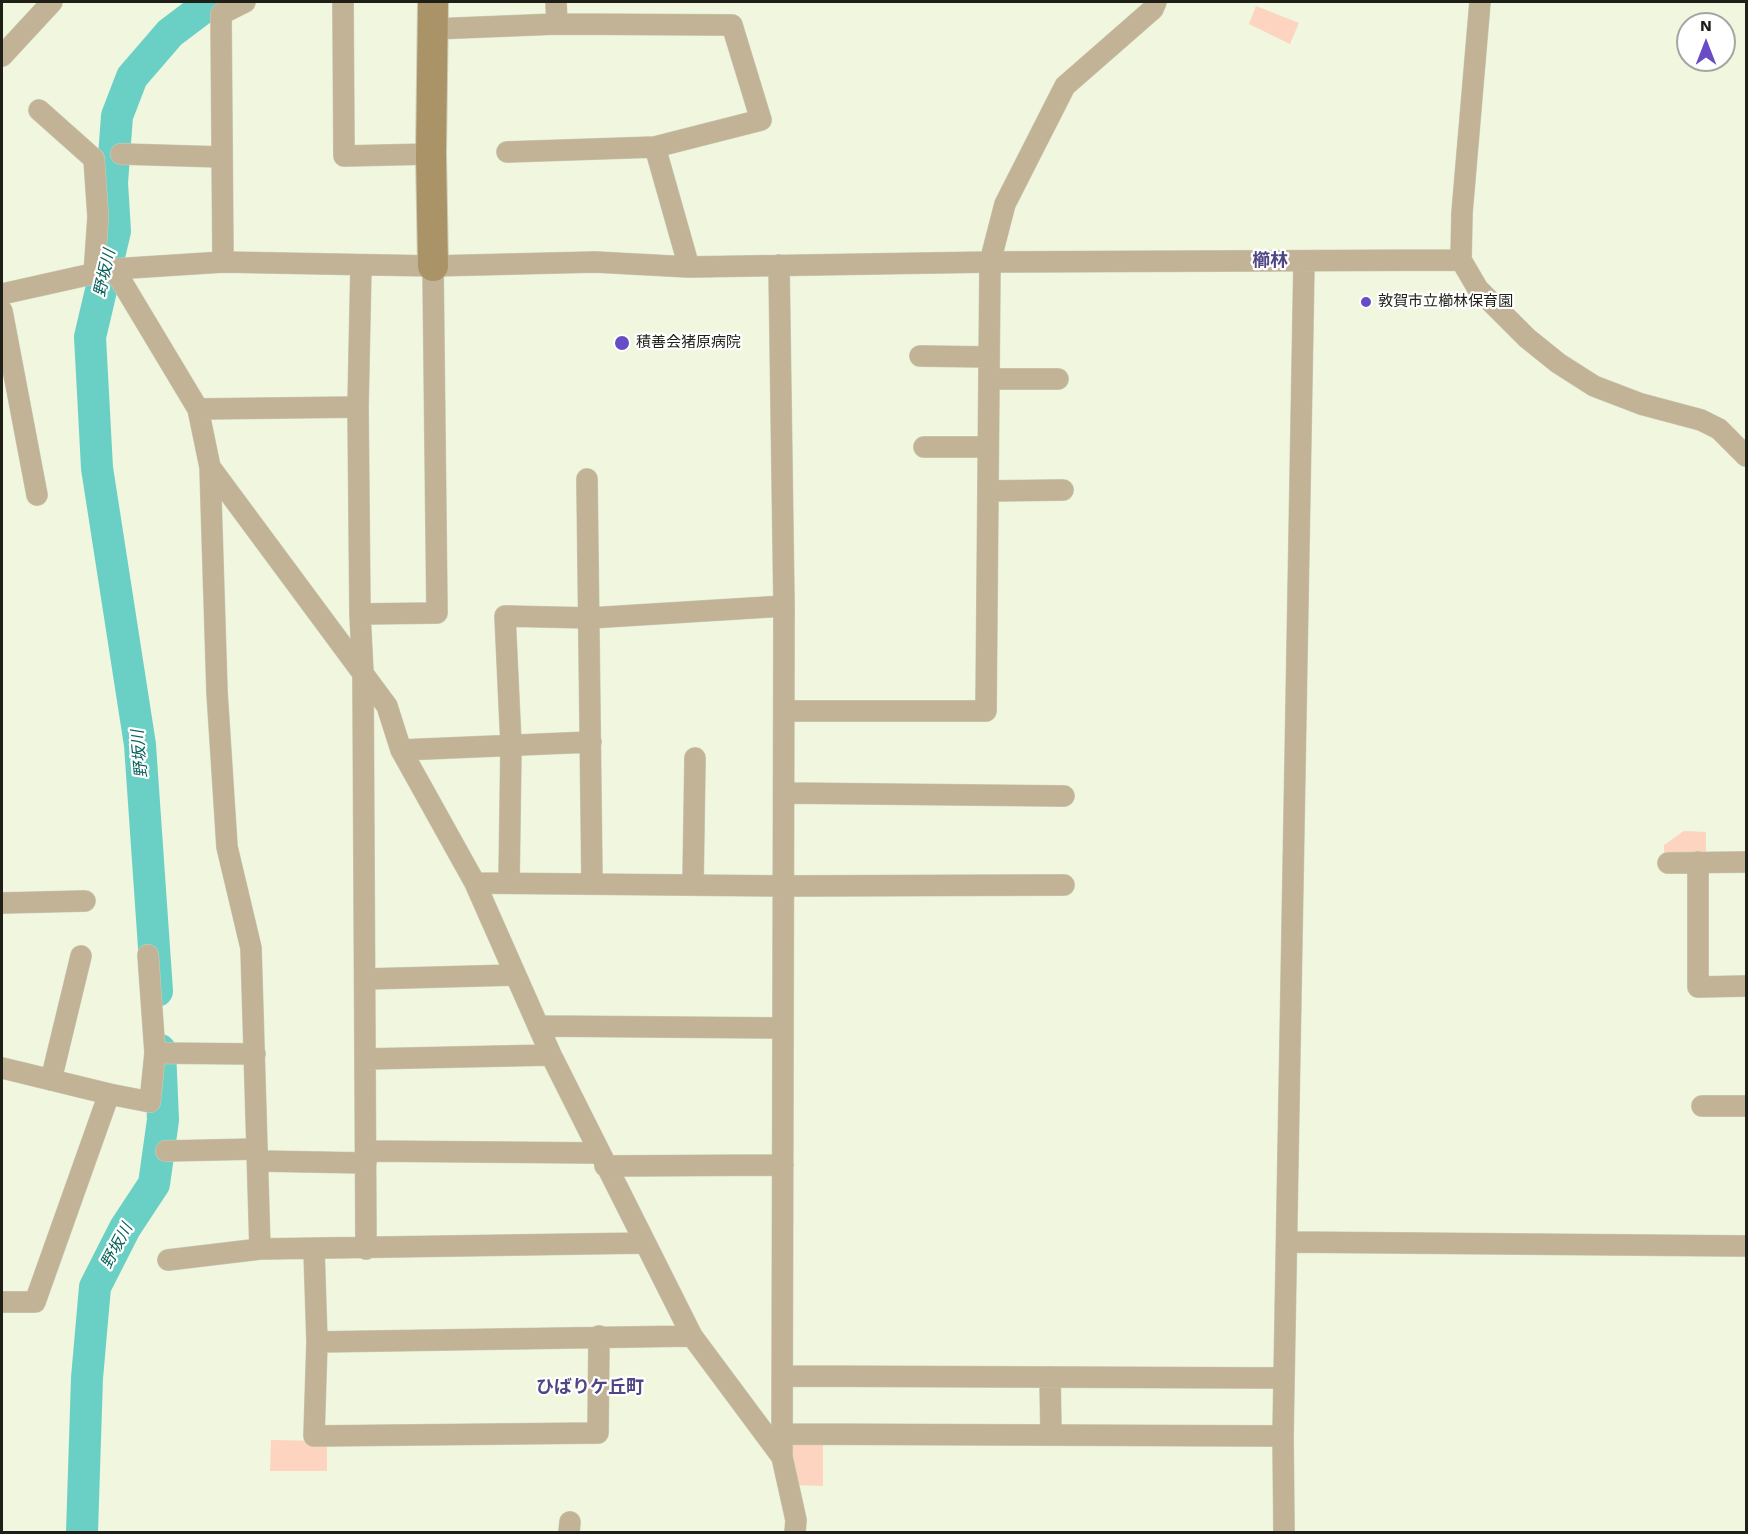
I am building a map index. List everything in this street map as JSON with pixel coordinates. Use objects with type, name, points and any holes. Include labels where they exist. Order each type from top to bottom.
[{"type":"street","points":[[2,56],[52,2]]},
{"type":"street","points":[[223,262],[221,14],[245,2]]},
{"type":"street","points":[[343,2],[344,156],[431,154]]},
{"type":"street","points":[[556,2],[556,24]]},
{"type":"street","points":[[784,711],[986,711],[990,262],[1005,204],[1065,86],[1153,9],[1156,2]]},
{"type":"street","points":[[1480,2],[1462,213],[1461,260],[1478,289],[1527,338],[1558,363],[1594,386],[1710,424],[1719,429],[1746,456]]},
{"type":"street","points":[[360,614],[437,614],[431,154],[433,15],[556,24],[732,25],[761,120],[655,147],[507,152]]},
{"type":"street","points":[[39,110],[93,159],[104,272],[198,409],[210,467],[217,692],[227,847],[251,948],[260,1250]]},
{"type":"street","points":[[655,147],[689,267]]},
{"type":"street","points":[[121,154],[222,157]]},
{"type":"street","points":[[2,294],[104,272],[223,262],[433,266],[595,262],[689,267],[990,262],[1461,260]]},
{"type":"street","points":[[1284,1533],[1283,1436],[1304,262]]},
{"type":"street","points":[[361,265],[358,407],[360,614],[363,673],[366,1250]]},
{"type":"street","points":[[779,266],[784,606],[782,1457],[796,1520],[795,1533]]},
{"type":"street","points":[[2,311],[38,495]]},
{"type":"street","points":[[920,356],[989,357]]},
{"type":"street","points":[[988,378],[1058,378]]},
{"type":"street","points":[[198,409],[358,407]]},
{"type":"street","points":[[924,447],[988,447]]},
{"type":"street","points":[[210,467],[387,706],[401,750],[475,882],[551,1055],[601,1159],[692,1336],[782,1457]]},
{"type":"street","points":[[587,479],[592,883]]},
{"type":"street","points":[[988,491],[1063,490]]},
{"type":"street","points":[[509,882],[511,746],[505,616],[590,618],[784,606]]},
{"type":"street","points":[[401,750],[591,742]]},
{"type":"street","points":[[693,885],[695,758]]},
{"type":"street","points":[[784,794],[1064,796]]},
{"type":"street","points":[[1698,862],[1698,987],[1746,986]]},
{"type":"street","points":[[1668,863],[1746,862]]},
{"type":"street","points":[[475,882],[784,886],[1064,885]]},
{"type":"street","points":[[2,903],[85,902]]},
{"type":"street","points":[[2,1068],[150,1102],[155,1053],[148,955]]},
{"type":"street","points":[[51,1080],[81,956]]},
{"type":"street","points":[[365,979],[515,975]]},
{"type":"street","points":[[538,1026],[783,1028]]},
{"type":"street","points":[[155,1053],[255,1054]]},
{"type":"street","points":[[365,1059],[551,1055]]},
{"type":"street","points":[[2,1302],[35,1302],[109,1094]]},
{"type":"street","points":[[1702,1106],[1746,1106]]},
{"type":"street","points":[[166,1151],[257,1155],[601,1159],[783,1166]]},
{"type":"street","points":[[1287,1242],[1746,1246]]},
{"type":"street","points":[[168,1260],[260,1250],[366,1250],[644,1243]]},
{"type":"street","points":[[314,1250],[317,1342],[314,1436],[598,1433],[599,1336]]},
{"type":"street","points":[[317,1342],[692,1336]]},
{"type":"street","points":[[782,1376],[1284,1378]]},
{"type":"street","points":[[1050,1377],[1051,1435]]},
{"type":"street","points":[[782,1434],[1283,1436]]},
{"type":"shaded area","points":[[1256,6],[1299,23],[1290,44],[1249,24]]},
{"type":"shaded area","points":[[1684,831],[1706,832],[1706,856],[1664,856],[1664,845]]},
{"type":"shaded area","points":[[271,1440],[327,1441],[327,1471],[270,1471]]},
{"type":"shaded area","points":[[791,1444],[823,1444],[823,1486],[797,1485],[787,1460]]},
{"type":"waterway","name":"野坂川","points":[[157,991],[140,745],[97,468],[90,337],[115,231],[112,183],[117,116],[132,77],[170,33],[211,2]]},
{"type":"waterway","name":"野坂川","points":[[82,1532],[87,1378],[95,1287],[125,1228],[154,1184],[163,1120],[160,1050]]},
{"type":"place","name":"敦賀市立櫛林保育園","points":[[1366,302]]},
{"type":"place","name":"積善会猪原病院","points":[[622,343]]},
{"type":"district","name":"櫛林","points":[[1270,261]]},
{"type":"district","name":"ひばりケ丘町","points":[[590,1388]]}]
